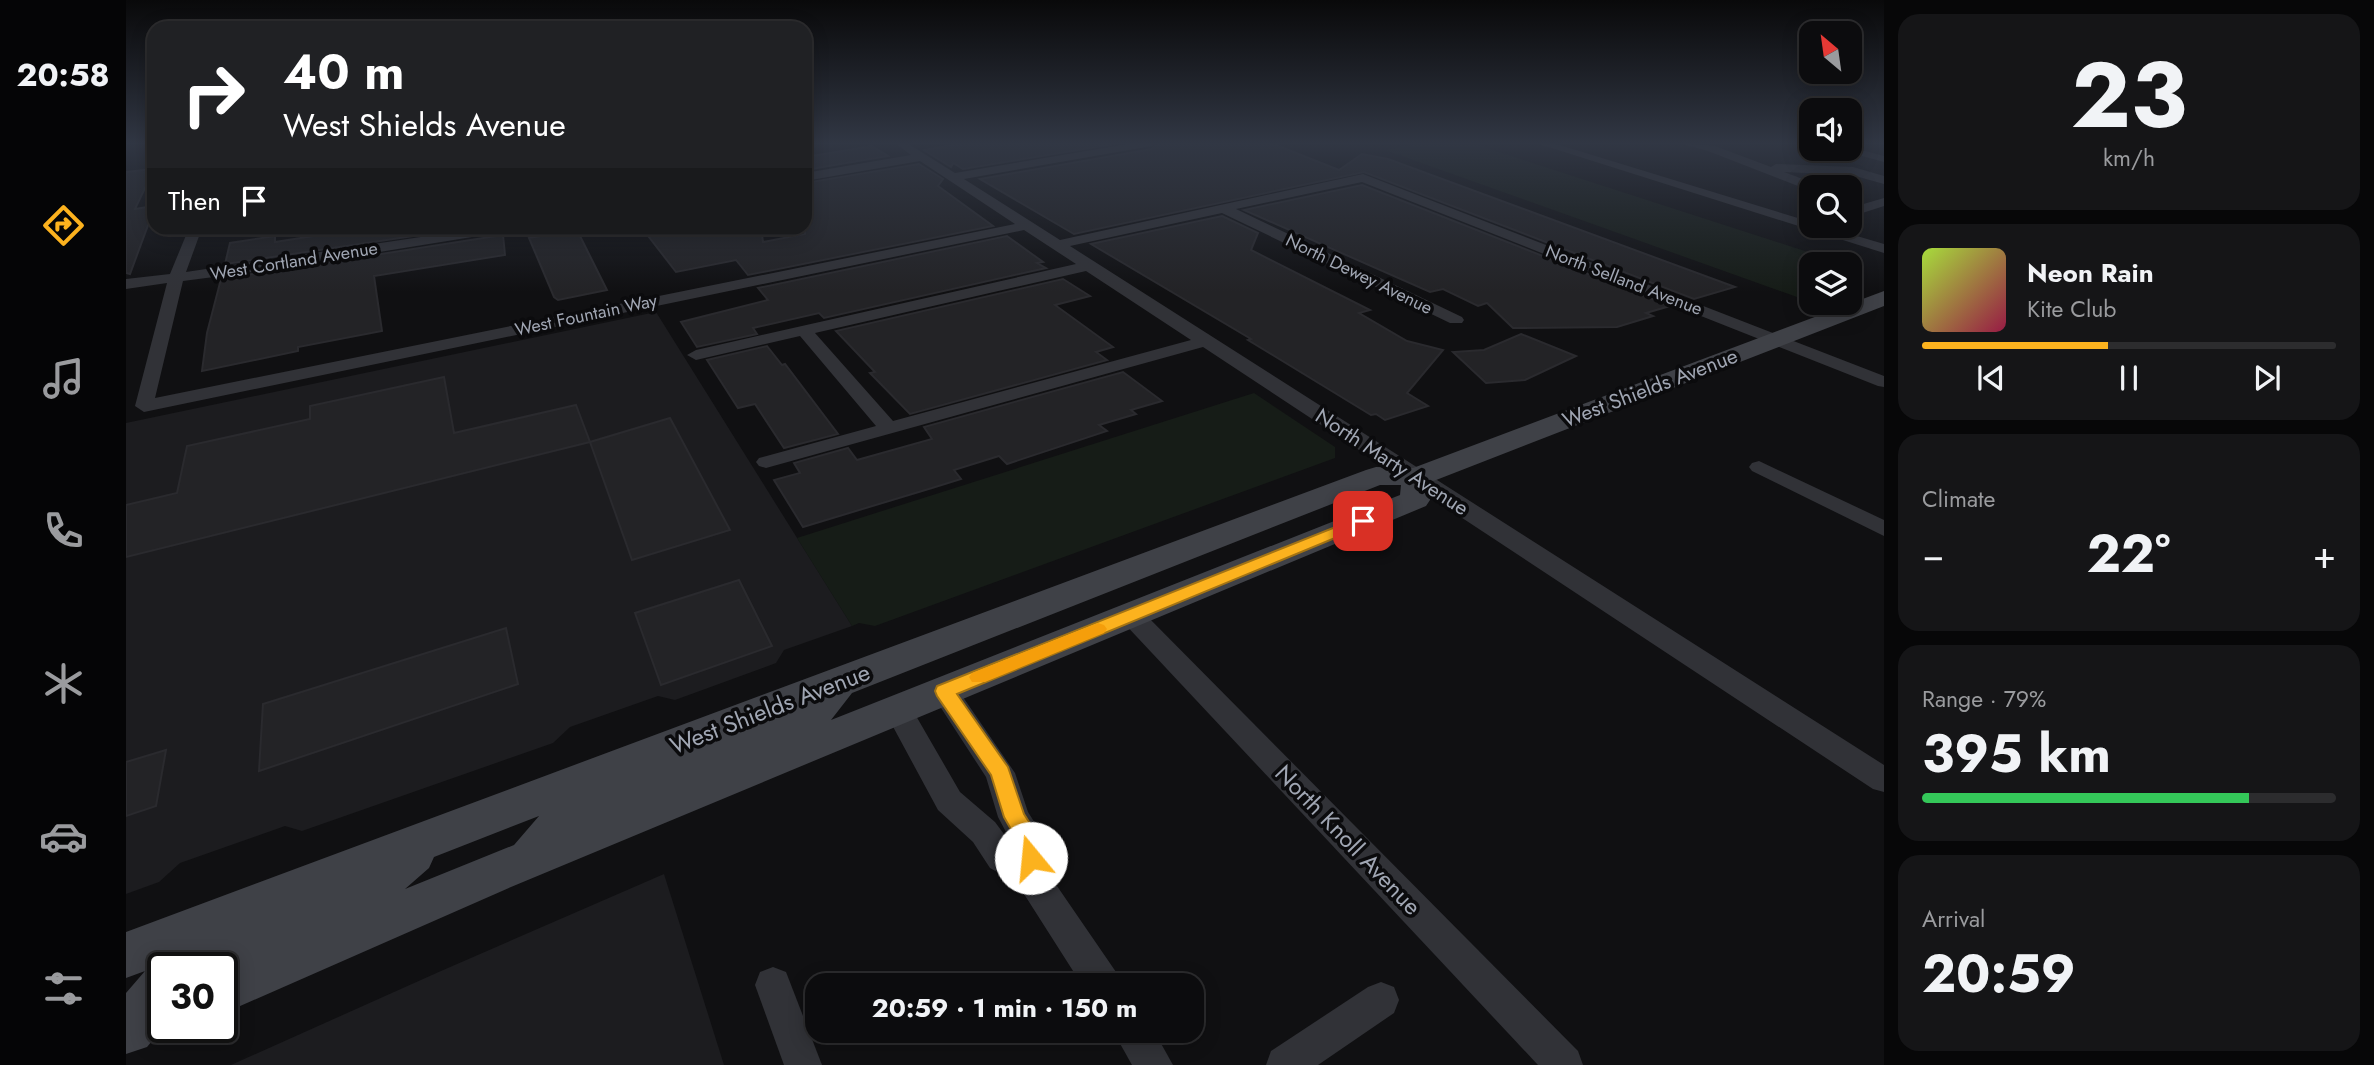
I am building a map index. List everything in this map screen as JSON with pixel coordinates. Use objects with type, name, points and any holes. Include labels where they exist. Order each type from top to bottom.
[{"type":"street","name":"North Marty Avenue","points":[[979,193],[1884,780]]},
{"type":"street","name":"North Selland Avenue","points":[[1226,209],[1298,193]]},
{"type":"street","name":"North Selland Avenue","points":[[1400,193],[1884,382]]},
{"type":"street","points":[[1708,193],[1799,220]]},
{"type":"street","points":[[1862,206],[1884,202]]},
{"type":"street","points":[[1060,244],[1226,209]]},
{"type":"street","name":"North Dewey Avenue","points":[[1226,209],[1456,320]]},
{"type":"street","name":"West Fountain Way","points":[[176,278],[144,406],[1028,225]]},
{"type":"street","points":[[176,278],[192,235]]},
{"type":"street","name":"West Cortland Avenue","points":[[126,284],[295,262],[460,235]]},
{"type":"street","points":[[1854,238],[1884,249]]},
{"type":"street","points":[[696,355],[1091,265]]},
{"type":"street","name":"West Shields Avenue","points":[[126,955],[1376,476],[1416,477],[1884,299]]},
{"type":"street","points":[[803,330],[890,429]]},
{"type":"street","points":[[766,462],[1206,341]]},
{"type":"street","points":[[1759,467],[1884,528]]},
{"type":"street","points":[[238,982],[528,860],[1415,500],[1416,477]]},
{"type":"street","name":"North Knoll Avenue","points":[[1131,615],[1564,1065]]},
{"type":"street","points":[[528,860],[563,819],[809,720],[838,684]]},
{"type":"street","points":[[944,691],[1000,773],[1014,817],[1032,844],[1029,873]]},
{"type":"street","points":[[898,710],[949,801],[984,832],[1000,858],[1029,873],[1094,973]]},
{"type":"street","points":[[203,952],[378,884],[427,841]]},
{"type":"street","points":[[773,985],[803,1065]]},
{"type":"street","points":[[1285,1065],[1381,1000]]},
{"type":"street","points":[[1140,1043],[1154,1065]]},
{"type":"shaded area","points":[[1505,193],[1625,193],[1808,252],[1799,252],[1799,298]]},
{"type":"shaded area","points":[[656,312],[852,626],[784,650],[776,663],[675,700],[658,696],[570,727],[553,743],[302,831],[285,826],[180,863],[159,882],[126,894],[126,423]]},
{"type":"shaded area","points":[[1254,393],[1335,447],[1335,458],[875,626],[859,623],[852,626],[797,538]]},
{"type":"shaded area","points":[[664,874],[724,1065],[231,1065],[441,971]]},
{"type":"building","points":[[126,193],[143,193],[135,209],[147,207],[147,228],[130,274],[126,273]]},
{"type":"building","points":[[812,193],[947,193],[993,226],[748,275],[736,260],[676,272],[647,235],[762,235],[763,242],[812,235]]},
{"type":"building","points":[[1003,193],[1267,193],[1074,234]]},
{"type":"building","points":[[1326,193],[1382,193],[1670,306],[1646,313],[1653,316],[1617,327],[1513,328],[1487,303],[1478,306],[1443,289],[1430,292],[1244,210]]},
{"type":"building","points":[[1418,193],[1479,193],[1735,287],[1694,299]]},
{"type":"building","points":[[1222,216],[1258,233],[1251,250],[1370,310],[1359,313],[1407,341],[1443,350],[1407,393],[1428,406],[1385,420],[1376,414],[1371,415],[1248,340],[1251,339],[1091,244]]},
{"type":"building","points":[[320,235],[420,235],[225,264],[230,243],[275,236],[275,242]]},
{"type":"building","points":[[503,235],[505,255],[374,276],[382,331],[298,347],[298,351],[202,371],[207,333],[221,279]]},
{"type":"building","points":[[580,235],[607,290],[558,300],[554,297],[529,238]]},
{"type":"building","points":[[1007,236],[1043,262],[1037,263],[1046,268],[824,318],[819,313],[753,328],[757,334],[697,347],[681,322],[768,300],[758,288]]},
{"type":"building","points":[[1063,279],[1090,296],[1055,305],[1113,347],[1096,352],[1107,360],[910,414],[870,373],[875,372],[836,331]]},
{"type":"building","points":[[1521,334],[1576,356],[1525,380],[1486,383],[1453,352],[1484,350]]},
{"type":"building","points":[[767,346],[782,365],[785,364],[838,434],[784,448],[755,404],[738,408],[707,360]]},
{"type":"building","points":[[1123,372],[1162,401],[1131,410],[1136,414],[1099,425],[1107,431],[1007,464],[999,456],[954,470],[961,479],[932,488],[803,527],[774,480],[800,473],[794,463],[848,448],[857,460],[932,439],[924,427]]},
{"type":"building","points":[[444,377],[454,433],[576,405],[590,442],[126,557],[126,505],[177,493],[187,446],[310,419],[310,406]]},
{"type":"building","points":[[670,418],[730,530],[632,560],[590,442]]},
{"type":"building","points":[[739,580],[772,646],[661,685],[635,613]]},
{"type":"building","points":[[506,628],[518,684],[259,771],[263,704]]},
{"type":"building","points":[[166,750],[156,806],[126,816],[126,762]]},
{"type":"slow traffic","points":[[979,677],[1098,629]]},
{"type":"route","points":[[1031,858],[1032,844],[1014,817],[1000,773],[944,691],[1363,521]]}]
